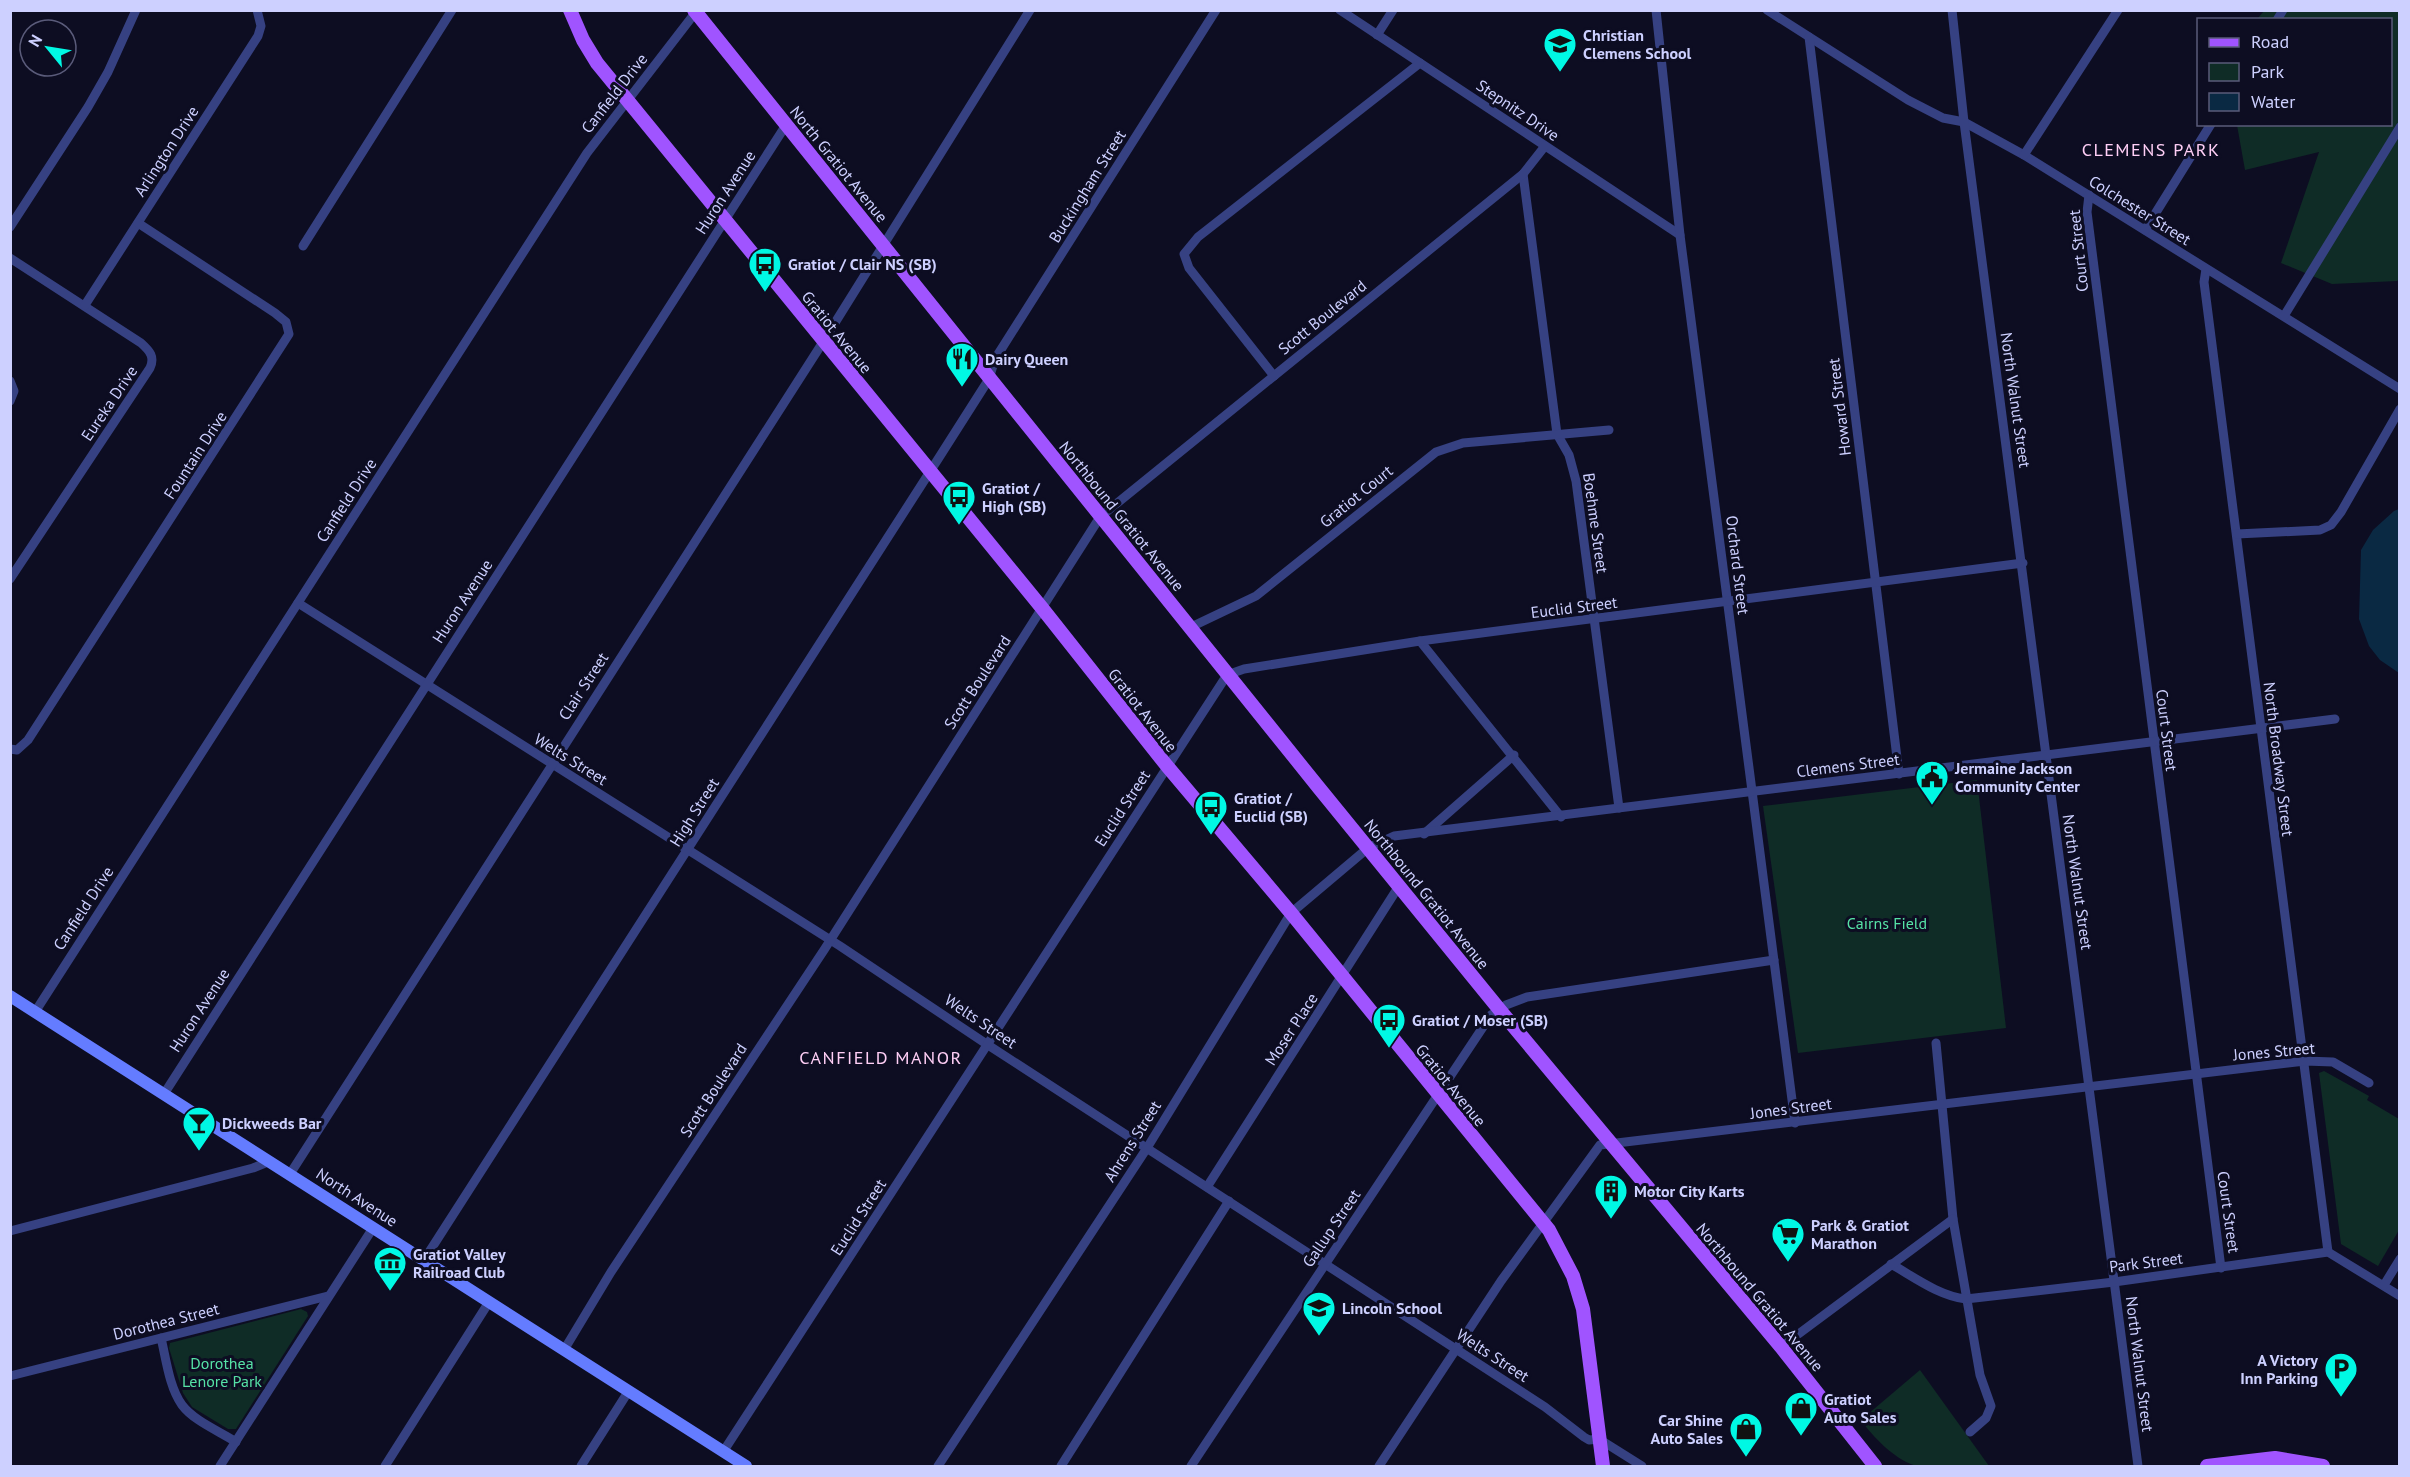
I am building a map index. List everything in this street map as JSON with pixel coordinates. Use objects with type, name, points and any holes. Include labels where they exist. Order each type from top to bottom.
[{"type":"main road","name":"Gratiot Avenue","points":[[570,10],[596,61],[627,101],[1042,608],[1167,766],[1544,1224],[1568,1263],[1578,1290],[1586,1331],[1603,1467]]},
{"type":"main road","name":"North Gratiot Avenue","points":[[695,12],[957,340]]},
{"type":"main road","name":"Northbound Gratiot Avenue","points":[[957,340],[1499,1009],[1781,1347],[1875,1467]]},
{"type":"main road","name":"North Avenue","points":[[10,996],[746,1467]]},
{"type":"main road","points":[[2207,1467],[2275,1458],[2323,1467]]},
{"type":"street","points":[[10,227],[88,107],[108,72],[136,10]]},
{"type":"street","name":"Arlington Drive","points":[[84,305],[258,36],[261,26],[257,10]]},
{"type":"street","points":[[303,246],[452,10]]},
{"type":"street","name":"Clair Street","points":[[290,1174],[823,342],[1030,10]]},
{"type":"street","name":"Buckingham Street","points":[[989,379],[994,359],[1216,10]]},
{"type":"street","name":"Stepnitz Drive","points":[[1340,10],[1680,235]]},
{"type":"street","points":[[1377,35],[1393,10]]},
{"type":"street","name":"Orchard Street","points":[[1656,10],[1680,235],[1795,1123]]},
{"type":"street","name":"Colchester Street","points":[[1767,10],[1908,100],[1942,118],[1964,122],[2024,155],[2400,389]]},
{"type":"street","name":"North Walnut Street","points":[[1952,10],[1964,122],[2023,563],[2138,1467]]},
{"type":"street","points":[[2024,155],[2118,10]]},
{"type":"street","name":"Canfield Drive","points":[[34,1012],[581,162],[695,12]]},
{"type":"street","name":"Howard Street","points":[[1809,37],[1899,774]]},
{"type":"street","points":[[1274,376],[1189,268],[1184,254],[1198,237],[1420,63]]},
{"type":"street","name":"Huron Avenue","points":[[164,1094],[786,125]]},
{"type":"street","points":[[2145,230],[2210,126]]},
{"type":"street","points":[[2284,316],[2400,127]]},
{"type":"street","name":"Scott Boulevard","points":[[564,1350],[611,1272],[830,939],[1100,517],[1523,174],[1545,146]]},
{"type":"street","name":"Boehme Street","points":[[1523,174],[1557,434],[1569,455],[1576,481],[1619,808]]},
{"type":"street","name":"Court Street","points":[[2089,195],[2088,224],[2221,1268]]},
{"type":"street","name":"Fountain Drive","points":[[14,750],[28,740],[289,334],[286,322],[275,313],[138,223]]},
{"type":"street","name":"Eureka Drive","points":[[10,258],[146,347],[152,355],[152,364],[10,579]]},
{"type":"street","name":"North Broadway Street","points":[[2206,269],[2204,282],[2328,1252]]},
{"type":"street","name":"High Street","points":[[424,1260],[989,379]]},
{"type":"street","points":[[10,381],[14,391],[10,401]]},
{"type":"street","points":[[2237,534],[2320,530],[2331,525],[2341,512],[2380,439],[2400,409]]},
{"type":"street","name":"Gratiot Court","points":[[1191,627],[1256,596],[1436,452],[1463,443],[1609,430]]},
{"type":"street","name":"Euclid Street","points":[[723,1452],[1227,675],[1244,669],[1420,641],[2023,563]]},
{"type":"street","name":"Welts Street","points":[[298,603],[551,765],[830,939],[988,1045],[1545,1407],[1584,1437],[1589,1440],[1599,1439],[1642,1467]]},
{"type":"street","points":[[1420,641],[1561,817]]},
{"type":"street","name":"Clemens Street","points":[[1368,848],[1394,837],[2335,719]]},
{"type":"street","points":[[1424,834],[1514,756]]},
{"type":"street","name":"Ahrens Street","points":[[938,1467],[1147,1148],[1291,914],[1368,848]]},
{"type":"street","name":"Moser Place","points":[[1207,1187],[1399,886]]},
{"type":"street","points":[[1499,1009],[1527,998],[1774,960]]},
{"type":"street","name":"Gallup Street","points":[[1191,1467],[1486,1023],[1499,1009]]},
{"type":"street","points":[[1936,1043],[1953,1219],[1980,1375],[1991,1406],[1986,1418],[1970,1432]]},
{"type":"street","name":"Jones Street","points":[[1379,1467],[1501,1281],[1544,1224],[1578,1172],[1600,1145],[2305,1061],[2333,1062],[2369,1083]]},
{"type":"street","points":[[10,1231],[253,1168],[270,1161]]},
{"type":"street","points":[[1061,1467],[1230,1202]]},
{"type":"street","points":[[1781,1347],[1953,1219]]},
{"type":"street","points":[[220,1467],[373,1228]]},
{"type":"street","points":[[2328,1252],[2400,1296]]},
{"type":"street","name":"Park Street","points":[[1891,1264],[1954,1298],[1966,1299],[2114,1282],[2328,1252]]},
{"type":"street","points":[[2384,1286],[2400,1259]]},
{"type":"street","name":"Dorothea Street","points":[[10,1376],[328,1296]]},
{"type":"street","points":[[384,1467],[489,1302]]},
{"type":"street","points":[[160,1338],[176,1394],[182,1405],[202,1421],[236,1442]]},
{"type":"street","points":[[581,1467],[628,1392]]},
{"type":"green space","points":[[2264,11],[2399,11],[2400,278],[2397,281],[2332,284],[2281,263],[2319,152],[2245,170],[2237,126],[2392,126],[2392,18],[2258,18]]},
{"type":"green space","name":"Cairns Field","points":[[1977,780],[2006,1028],[1798,1053],[1763,806]]},
{"type":"green space","points":[[2324,1071],[2369,1096],[2367,1100],[2399,1119],[2399,1230],[2378,1266],[2341,1244],[2319,1073]]},
{"type":"green space","name":"Dorothea Lenore Park","points":[[301,1309],[307,1312],[308,1316],[236,1429],[228,1429],[192,1407],[183,1393],[169,1348],[170,1343]]},
{"type":"green space","points":[[1920,1370],[1989,1466],[1934,1468],[1910,1464],[1886,1448],[1861,1420]]},
{"type":"water","points":[[2400,509],[2399,673],[2380,660],[2369,646],[2359,619],[2361,550],[2373,530],[2394,511]]},
{"type":"place","name":"Christian Clemens School","points":[[1560,73]]},
{"type":"place","name":"Gratiot / Clair NS (SB)","points":[[765,293]]},
{"type":"place","name":"Dairy Queen","points":[[962,388]]},
{"type":"place","name":"Gratiot / High (SB)","points":[[959,526]]},
{"type":"place","name":"Jermaine Jackson Community Center","points":[[1932,806]]},
{"type":"place","name":"Gratiot / Euclid (SB)","points":[[1211,836]]},
{"type":"place","name":"Gratiot / Moser (SB)","points":[[1389,1049]]},
{"type":"place","name":"Dickweeds Bar","points":[[199,1152]]},
{"type":"place","name":"Motor City Karts","points":[[1611,1220]]},
{"type":"place","name":"Park & Gratiot Marathon","points":[[1788,1263]]},
{"type":"place","name":"Gratiot Valley Railroad Club","points":[[390,1292]]},
{"type":"place","name":"Lincoln School","points":[[1319,1337]]},
{"type":"place","name":"A Victory Inn Parking","points":[[2341,1398]]},
{"type":"place","name":"Gratiot Auto Sales","points":[[1801,1437]]},
{"type":"place","name":"Car Shine Auto Sales","points":[[1746,1458]]},
{"type":"district","name":"CLEMENS PARK","points":[[2151,150]]},
{"type":"district","name":"CANFIELD MANOR","points":[[881,1058]]}]
